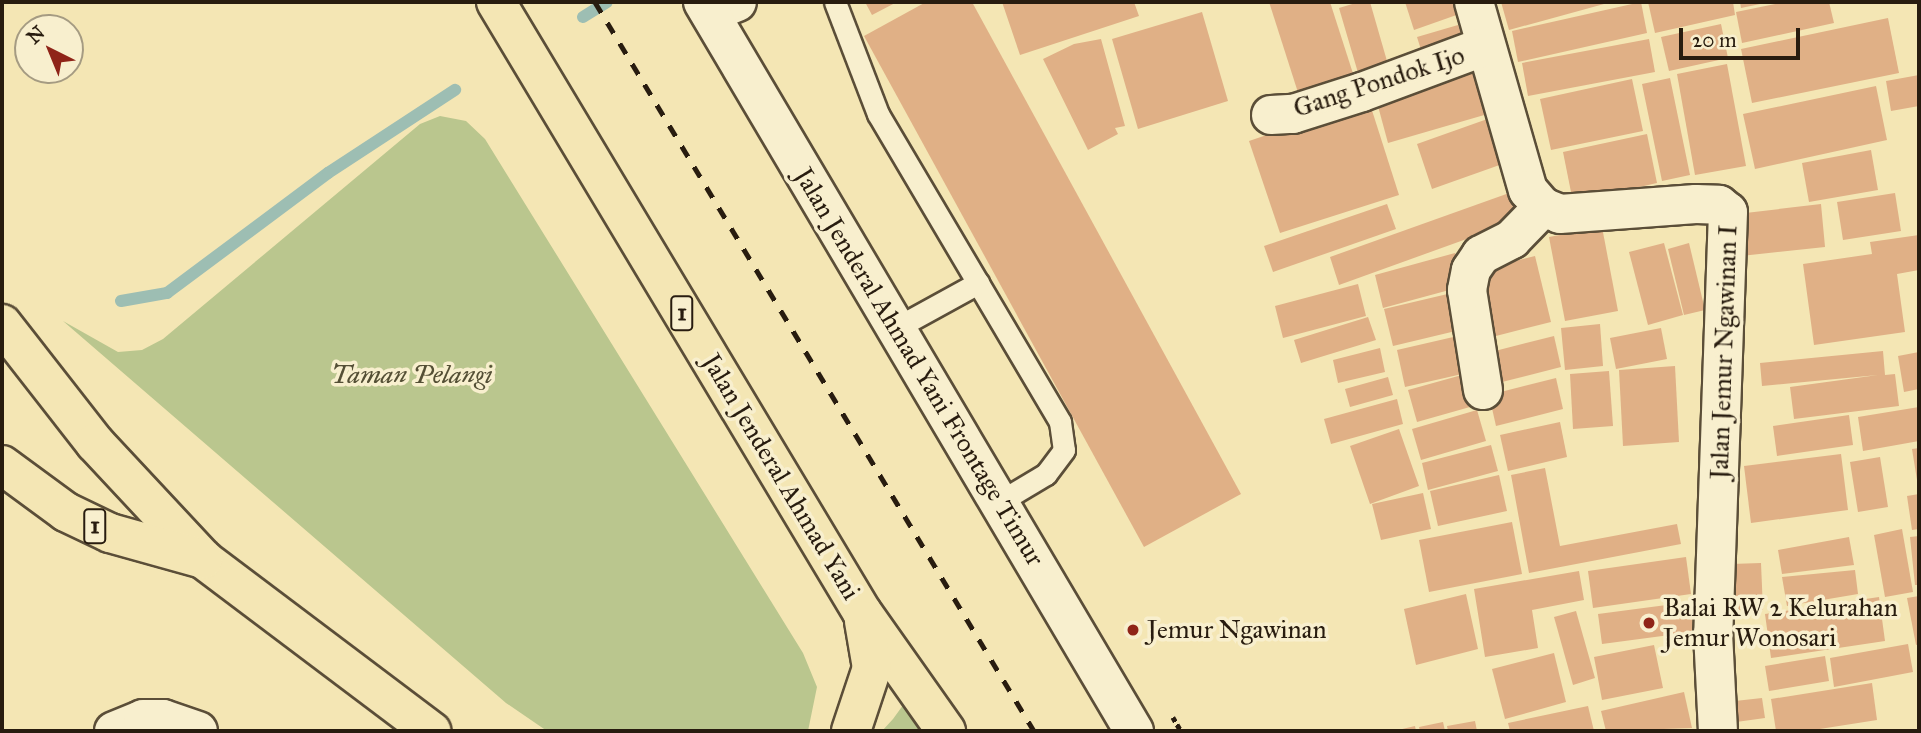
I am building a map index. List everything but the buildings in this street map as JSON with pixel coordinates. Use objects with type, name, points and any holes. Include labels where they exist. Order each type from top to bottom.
[{"type":"highway","name":"Jalan Jenderal Ahmad Yani","points":[[496,2],[862,612],[946,731]]},
{"type":"highway","name":"1","points":[[2,324],[95,443],[203,559],[430,731]]},
{"type":"highway","name":"1","points":[[2,464],[66,512],[110,533],[203,559]]},
{"type":"highway","points":[[851,731],[872,668],[862,612]]},
{"type":"street","points":[[1474,2],[1528,190],[1543,207],[1512,239],[1481,255],[1471,270],[1467,290],[1483,390]]},
{"type":"street","name":"Jalan Jenderal Ahmad Yani Frontage Timur","points":[[717,6],[896,328],[1134,731]]},
{"type":"street","name":"Gang Pondok Ijo","points":[[1271,114],[1293,114],[1362,92],[1486,46]]},
{"type":"street","name":"Jalan Jemur Ngawinan I","points":[[1543,207],[1560,214],[1696,204],[1718,205],[1728,212],[1713,633],[1718,731]]},
{"type":"street","points":[[114,731],[143,719],[163,719],[198,731]]},
{"type":"lane","points":[[835,2],[878,114],[1060,422],[1064,450],[1046,474],[999,502]]},
{"type":"lane","points":[[896,328],[978,283]]},
{"type":"green space","name":"Taman Pelangi","points":[[440,116],[466,121],[485,139],[803,653],[817,687],[808,731],[547,731],[506,703],[63,321],[118,352],[142,350],[163,339],[420,124]]},
{"type":"green space","points":[[914,690],[941,731],[882,731],[893,719]]},
{"type":"waterway","points":[[583,17],[607,2]]},
{"type":"waterway","points":[[121,301],[167,293],[328,173],[455,90]]},
{"type":"railway","points":[[595,2],[1034,731]]},
{"type":"place","name":"Balai RW 2 Kelurahan Jemur Wonosari","points":[[1649,623]]},
{"type":"place","name":"Jemur Ngawinan","points":[[1133,630]]}]
